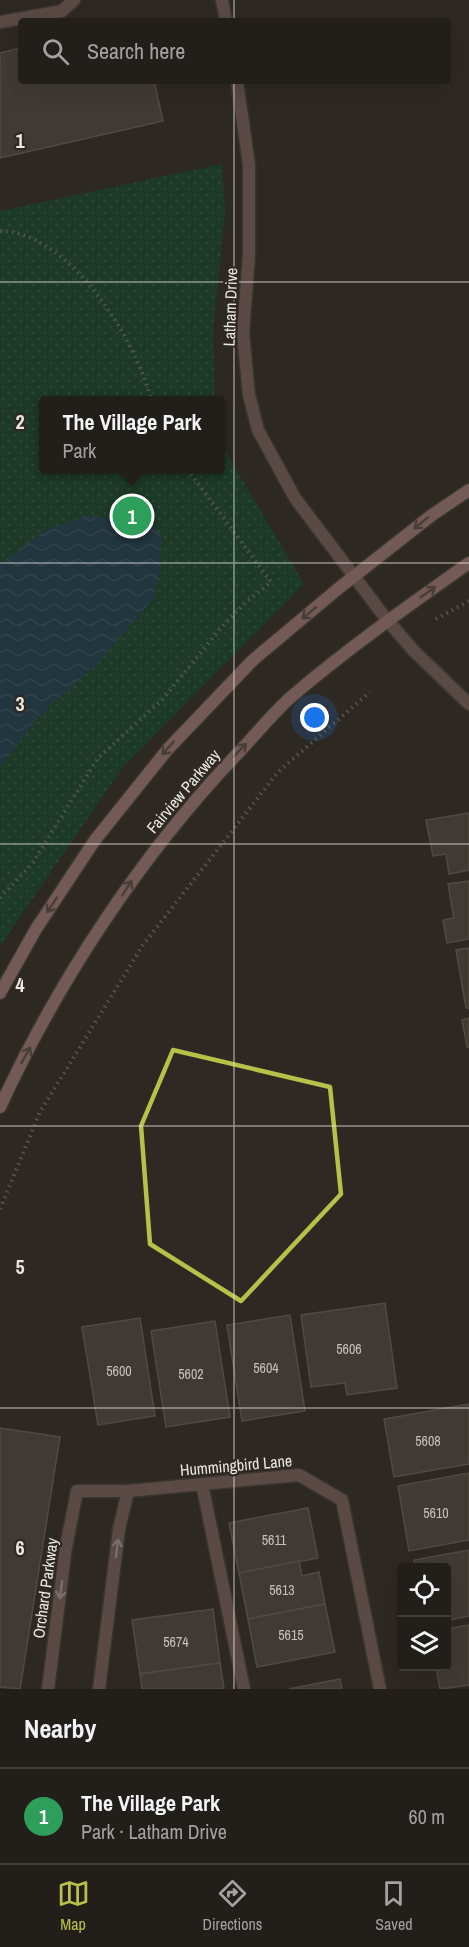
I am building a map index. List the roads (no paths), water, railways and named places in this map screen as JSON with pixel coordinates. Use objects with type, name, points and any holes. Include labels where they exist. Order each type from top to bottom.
[{"type":"street","points":[[23,18],[62,11],[74,0]]},
{"type":"street","points":[[222,0],[225,18]]},
{"type":"street","points":[[0,22],[18,19]]},
{"type":"street","name":"Latham Drive","points":[[237,84],[249,165],[249,255],[243,333],[249,396],[258,430],[295,498],[387,620]]},
{"type":"street","points":[[0,993],[36,929],[95,840],[167,750],[253,660],[432,515],[469,490]]},
{"type":"street","name":"Fairview Parkway","points":[[0,1107],[16,1072],[77,967],[138,872],[207,785],[290,699],[387,620],[469,563]]},
{"type":"street","points":[[387,620],[414,651],[469,704]]},
{"type":"street","name":"Hummingbird Lane","points":[[76,1491],[128,1491],[299,1475],[342,1500],[380,1689]]},
{"type":"street","points":[[202,1484],[244,1689]]},
{"type":"street","name":"Orchard Parkway","points":[[48,1689],[66,1547],[76,1491]]},
{"type":"street","points":[[99,1689],[119,1529],[128,1491]]},
{"type":"water","points":[[88,515],[153,525],[162,538],[159,574],[153,599],[97,664],[39,716],[0,768],[0,564],[46,530]]},
{"type":"place","name":"The Village Park","points":[[132,516]]}]
